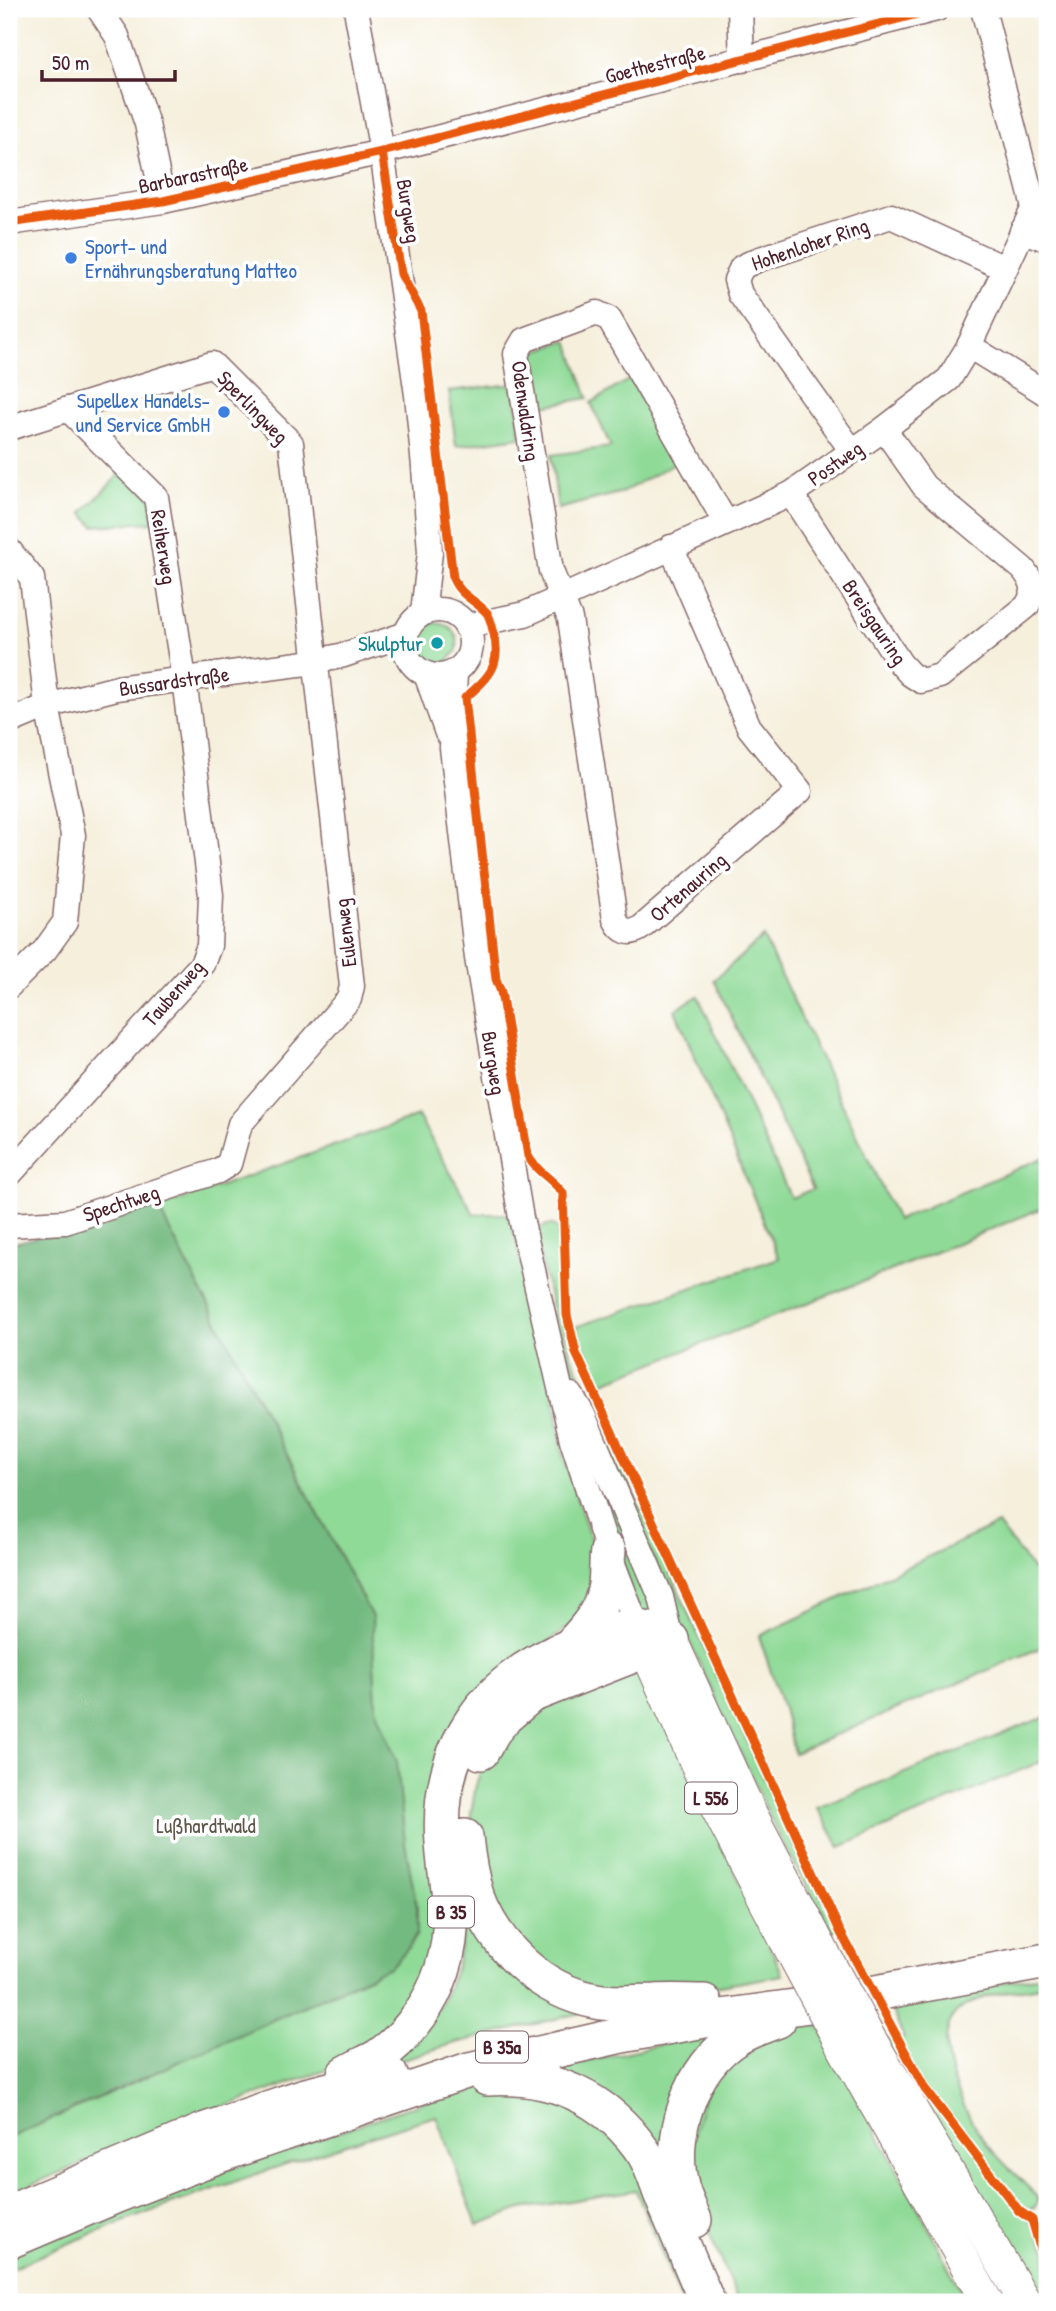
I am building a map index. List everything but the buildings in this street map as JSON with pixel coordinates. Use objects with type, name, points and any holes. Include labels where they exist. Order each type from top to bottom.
[{"type":"highway","name":"B 35","points":[[569,1647],[591,1622],[601,1605],[608,1551]]},
{"type":"highway","name":"B 35","points":[[9,2213],[206,2130],[302,2097],[377,2057],[401,2037],[420,2015],[437,1985],[447,1954],[452,1917],[443,1845],[442,1806],[446,1778],[455,1750],[471,1720],[510,1679],[569,1647],[625,1626],[652,1639]]},
{"type":"highway","points":[[652,1639],[531,1695],[493,1731],[477,1758],[467,1789],[464,1818],[468,1859],[477,1895],[492,1927],[507,1950],[547,1982],[566,1992],[595,2001],[624,2004],[704,2002]]},
{"type":"highway","name":"B 35a","points":[[302,2097],[437,2062],[704,2002],[1047,1945]]},
{"type":"highway","name":"B 35a","points":[[438,2080],[537,2053],[622,2035],[721,2017],[817,2004],[1047,1961]]},
{"type":"highway","points":[[728,2302],[681,2189],[678,2156],[681,2124],[687,2102],[700,2076],[736,2038],[817,2004]]},
{"type":"highway","points":[[9,2241],[219,2155],[438,2080],[507,2076],[537,2079],[558,2085],[588,2100],[606,2112],[644,2154],[707,2302]]},
{"type":"main road","name":"L 556","points":[[652,1639],[747,1806],[800,1938],[987,2302]]},
{"type":"main road","name":"L 556","points":[[853,2038],[942,2165],[1025,2302]]},
{"type":"street","points":[[99,9],[117,36],[146,124],[163,201]]},
{"type":"street","name":"Burgweg","points":[[356,9],[382,152],[417,395],[434,612]]},
{"type":"street","points":[[740,9],[742,60]]},
{"type":"street","name":"Goethestraße","points":[[382,152],[937,9]]},
{"type":"street","points":[[983,9],[1041,205]]},
{"type":"street","name":"Barbarastraße","points":[[9,223],[163,201],[382,152]]},
{"type":"street","name":"Postweg","points":[[468,638],[495,638],[524,614],[791,494],[884,429],[949,379],[969,346],[1022,231],[1041,205]]},
{"type":"street","name":"Hohenloher Ring","points":[[852,451],[740,294],[736,280],[742,267],[891,216],[1004,268]]},
{"type":"street","points":[[1022,231],[1047,239]]},
{"type":"street","name":"Odenwaldring","points":[[562,596],[551,571],[516,354],[524,340],[597,313],[608,319],[726,523]]},
{"type":"street","points":[[969,346],[1047,394]]},
{"type":"street","name":"Sperlingweg","points":[[9,428],[212,364],[291,443],[314,662]]},
{"type":"street","name":"Reiherweg","points":[[68,409],[156,497],[184,679]]},
{"type":"street","name":"Breisgauring","points":[[791,494],[900,663],[921,681],[940,676],[1027,606],[1034,594],[1033,583],[1023,569],[924,485],[884,429]]},
{"type":"street","name":"Ortenauring","points":[[562,596],[570,619],[615,919],[619,928],[626,933],[635,932],[800,792],[749,727],[671,547]]},
{"type":"street","points":[[9,550],[33,578],[47,706],[73,835],[65,922],[45,950],[9,986]]},
{"type":"street","points":[[406,634],[410,625],[434,612],[461,619],[468,638],[462,666],[455,672],[445,676],[418,667]]},
{"type":"street","name":"Burgweg","points":[[406,634],[406,652],[418,667],[452,748]]},
{"type":"street","name":"Bussardstraße","points":[[9,722],[47,706],[117,688],[314,662],[406,634]]},
{"type":"street","name":"Bussardstraße","points":[[344,655],[418,667]]},
{"type":"street","name":"Eulenweg","points":[[229,1164],[240,1124],[349,999],[352,986],[314,662]]},
{"type":"street","name":"Burgweg","points":[[455,672],[452,748],[477,958],[521,1218],[559,1374],[572,1440],[608,1551],[652,1639]]},
{"type":"street","name":"Taubenweg","points":[[9,1175],[202,964],[209,946],[211,895],[184,679]]},
{"type":"street","name":"Spechtweg","points":[[9,1225],[65,1222],[218,1171],[229,1164]]},
{"type":"street","name":"Burgweg","points":[[559,1374],[583,1415],[661,1597],[652,1639]]},
{"type":"green space","points":[[568,341],[588,398],[543,406],[532,352]]},
{"type":"green space","points":[[630,379],[678,461],[623,492],[558,509],[551,455],[611,447],[591,403]]},
{"type":"green space","points":[[514,384],[521,437],[456,446],[449,391]]},
{"type":"green space","points":[[124,470],[152,499],[153,522],[94,526],[82,513]]},
{"type":"green space","points":[[433,623],[450,627],[456,635],[456,652],[446,662],[432,663],[421,654],[419,648],[419,637],[426,627]]},
{"type":"green space","points":[[763,937],[897,1220],[1047,1156],[1047,1206],[890,1271],[599,1384],[575,1327],[779,1258],[675,1010],[698,996],[791,1198],[813,1189],[714,980]]},
{"type":"green space","points":[[418,1116],[474,1214],[509,1214],[555,1396],[563,1456],[598,1562],[590,1611],[471,1700],[439,1941],[401,2020],[352,2061],[181,2122],[9,2194],[9,2138],[371,1976],[417,1908],[405,1844],[396,1761],[376,1708],[372,1617],[158,1208]]},
{"type":"green space","name":"Lußhardtwald","points":[[158,1208],[372,1617],[376,1708],[397,1762],[405,1843],[417,1908],[417,1934],[406,1951],[390,1967],[9,2138],[9,1244]]},
{"type":"green space","points":[[547,1225],[558,1229],[563,1323],[570,1353],[803,1864],[839,1929],[832,1932],[776,1830],[585,1403],[556,1323],[535,1235]]},
{"type":"green space","points":[[579,1419],[654,1607],[647,1614],[636,1607]]},
{"type":"green space","points":[[998,1524],[1033,1570],[1047,1565],[1047,1645],[794,1753],[783,1708],[759,1636]]},
{"type":"green space","points":[[616,1642],[627,1645],[546,1676],[504,1704],[480,1735],[464,1770],[457,1808],[458,1848],[466,1887],[481,1924],[502,1956],[530,1983],[582,2007],[585,2012],[452,2044],[387,2064],[422,2030],[446,1991],[455,1970],[463,1923],[463,1898],[454,1814],[458,1781],[468,1751],[484,1724],[504,1701],[528,1681],[585,1652]]},
{"type":"green space","points":[[635,1671],[645,1678],[783,1975],[673,1994],[594,1994],[506,1936],[474,1845],[471,1813],[476,1785],[486,1755],[526,1710]]},
{"type":"green space","points":[[1047,1716],[1047,1759],[840,1847],[817,1808]]},
{"type":"green space","points":[[1047,1975],[1047,1985],[1002,1993],[970,2003],[951,2020],[947,2035],[950,2069],[971,2119],[991,2149],[1039,2199],[1035,2207],[1023,2208],[1047,2249],[1047,2302],[1034,2302],[883,2039],[904,2038],[888,2001]]},
{"type":"green space","points":[[816,2021],[969,2302],[739,2302],[696,2203],[686,2150],[713,2071],[781,2024]]},
{"type":"green space","points":[[730,2029],[718,2040],[677,2205],[543,2071]]},
{"type":"green space","points":[[494,2084],[545,2090],[625,2141],[700,2302],[682,2302],[636,2190],[521,2209],[477,2225],[436,2116],[326,2150],[164,2206],[9,2270],[9,2253],[85,2219],[465,2088]]},
{"type":"cycle path","points":[[9,223],[163,201],[382,152],[937,9]]},
{"type":"cycle path","points":[[382,152],[401,274],[421,311],[453,578],[464,594],[487,613],[496,645],[491,670],[465,698],[496,979],[501,992],[528,1156],[563,1193],[567,1315],[576,1353],[840,1931],[925,2089],[1019,2211],[1032,2220],[1047,2262]]},
{"type":"place","name":"Sport- und Ernährungsberatung Matteo","points":[[71,258]]},
{"type":"place","name":"Supellex Handels- und Service GmbH","points":[[224,412]]},
{"type":"place","name":"Skulptur","points":[[437,643]]}]
